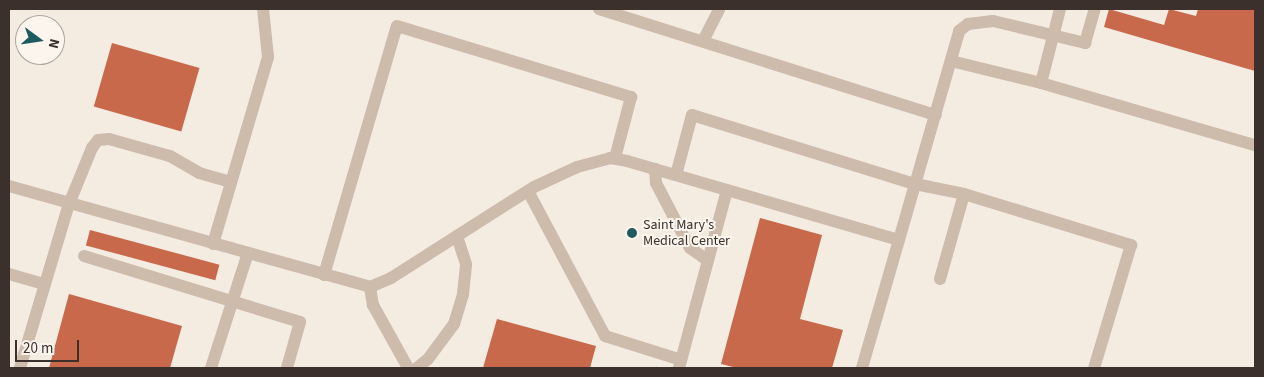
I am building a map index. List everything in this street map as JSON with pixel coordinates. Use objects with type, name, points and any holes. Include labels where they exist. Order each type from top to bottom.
[{"type":"lane","points":[[213,244],[268,57],[263,9]]},
{"type":"lane","points":[[599,9],[936,115]]},
{"type":"lane","points":[[702,41],[719,9]]},
{"type":"lane","points":[[1040,83],[1060,9]]},
{"type":"lane","points":[[862,368],[959,31],[968,24],[993,21],[1085,43],[1095,9]]},
{"type":"lane","points":[[324,275],[397,26],[632,97],[615,158]]},
{"type":"lane","points":[[950,61],[1040,83],[1255,145]]},
{"type":"lane","points":[[676,175],[692,115],[915,184],[964,194],[1132,245],[1094,368]]},
{"type":"lane","points":[[16,365],[45,284],[69,204],[92,148],[98,140],[109,139],[170,156],[200,172],[231,182]]},
{"type":"lane","points":[[9,186],[370,287],[386,282],[528,191],[577,167],[615,158],[899,240]]},
{"type":"lane","points":[[656,169],[656,183],[690,248],[707,260]]},
{"type":"lane","points":[[528,191],[605,336],[680,364],[726,190]]},
{"type":"lane","points":[[940,279],[964,194]]},
{"type":"lane","points":[[417,368],[428,359],[454,324],[463,294],[466,264],[457,237]]},
{"type":"lane","points":[[211,368],[248,253]]},
{"type":"lane","points":[[84,256],[300,322],[287,368]]},
{"type":"lane","points":[[9,274],[45,284]]},
{"type":"lane","points":[[370,287],[374,305],[408,368]]},
{"type":"building","points":[[1109,9],[1164,25],[1169,9],[1196,16],[1198,9],[1255,9],[1255,71],[1104,27]]},
{"type":"building","points":[[112,43],[199,68],[181,132],[94,106]]},
{"type":"building","points":[[760,218],[822,235],[800,319],[843,330],[832,368],[737,368],[721,364]]},
{"type":"building","points":[[90,230],[219,265],[215,280],[86,245]]},
{"type":"building","points":[[69,294],[182,326],[170,368],[49,368]]},
{"type":"building","points":[[497,319],[596,346],[590,368],[483,368]]},
{"type":"place","name":"Saint Mary's Medical Center","points":[[632,233]]}]
